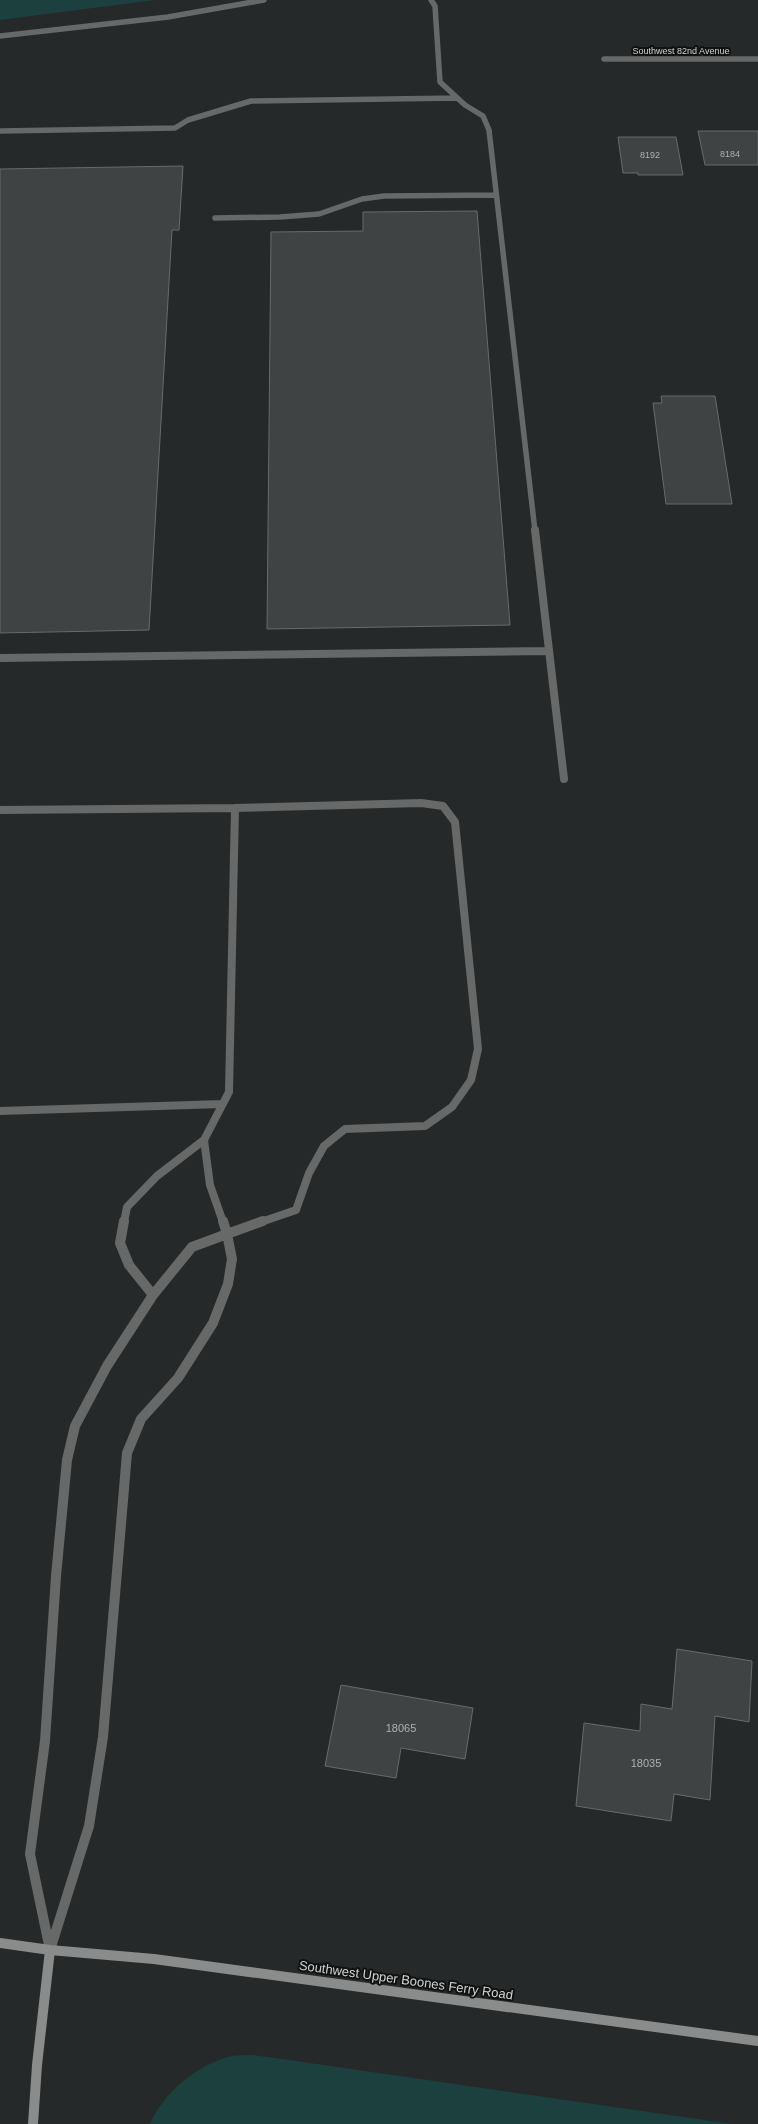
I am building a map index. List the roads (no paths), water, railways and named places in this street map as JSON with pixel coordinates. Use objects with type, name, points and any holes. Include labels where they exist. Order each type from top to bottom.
[{"type":"main road","name":"Southwest Upper Boones Ferry Road","points":[[0,1943],[50,1950],[154,1959],[758,2042]]},
{"type":"main road","points":[[33,2124],[37,2065],[50,1950]]},
{"type":"street","points":[[0,36],[168,17],[264,0]]},
{"type":"street","points":[[431,0],[435,6],[440,82],[457,98],[483,116],[489,130],[564,779]]},
{"type":"street","name":"Southwest 82nd Avenue","points":[[604,59],[758,59]]},
{"type":"street","points":[[0,131],[175,128],[188,120],[251,101],[457,98]]},
{"type":"street","points":[[215,218],[286,218],[321,213],[345,204],[368,198],[392,196],[496,195]]},
{"type":"street","points":[[0,658],[549,651]]},
{"type":"street","points":[[0,810],[234,808],[421,803],[443,806],[455,822],[478,1049],[471,1080],[452,1107],[425,1126],[345,1129],[324,1146],[309,1173],[296,1210],[192,1247],[153,1295],[107,1366],[75,1426],[67,1460],[56,1576],[45,1740],[30,1854],[50,1950]]},
{"type":"street","points":[[153,1295],[129,1265],[120,1243],[127,1206],[157,1176],[204,1140],[229,1092],[234,808]]},
{"type":"street","points":[[0,1111],[222,1104]]},
{"type":"street","points":[[50,1950],[87,1832],[103,1737],[127,1453],[141,1419],[178,1378],[214,1323],[228,1284],[232,1260],[227,1234],[210,1185],[204,1140]]}]
